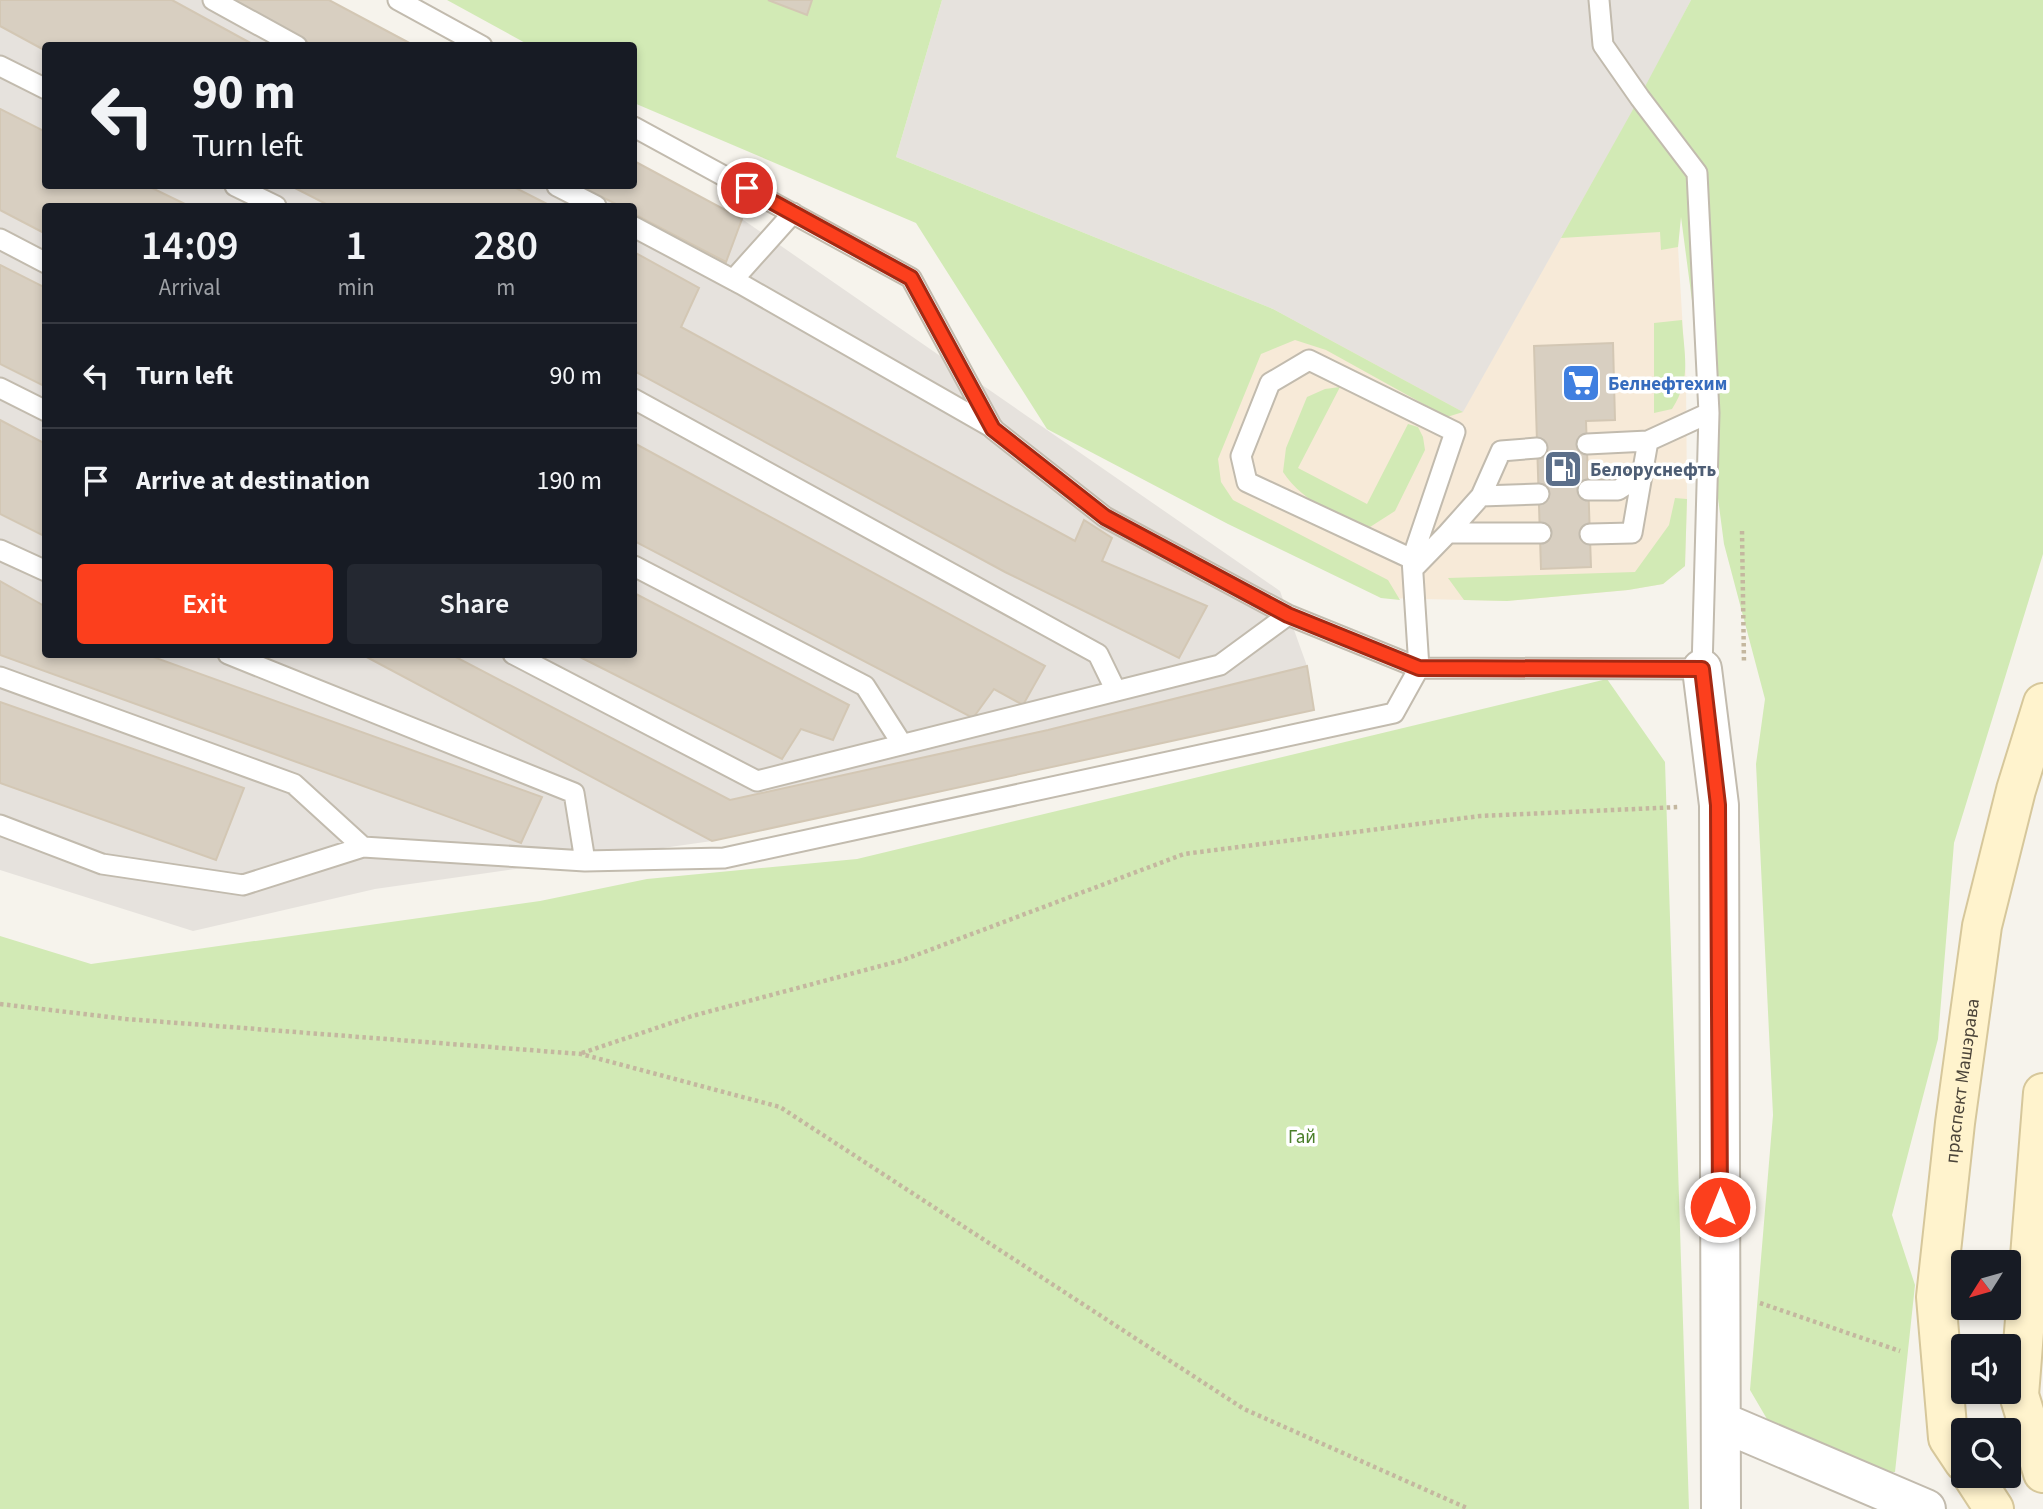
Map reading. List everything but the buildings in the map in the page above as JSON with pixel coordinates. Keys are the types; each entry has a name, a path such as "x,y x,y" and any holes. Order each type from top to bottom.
{"main road":[{"name":"праспект Машэрава","path":"1951,1442 1948,1438 1936,1297 1955,1123 1982,926 2016,790 2043,703"},
{"path":"2043,1093 2019,1395 2043,1473"},
{"path":"1980,1488 1994,1509"}],"street":[{"path":"1702,669 1718,805 1721,1509"},
{"path":"1721,1422 1926,1509"}],"lane":[{"path":"213,0 290,42"},
{"path":"398,0 475,42"},
{"path":"637,229 733,280 993,429 1105,517 1288,615 1419,668 1702,669 1709,413 1697,173 1603,45 1599,0"},
{"path":"0,66 42,87"},
{"path":"637,129 911,278 993,429"},
{"path":"241,189 270,203"},
{"path":"563,189 590,203"},
{"path":"733,280 793,213"},
{"path":"0,240 42,261"},
{"path":"0,825 102,864 243,885 363,847 585,861 724,858 1394,713 1419,668 1412,564 1455,432 1309,360 1270,383 1241,456 1247,482 1412,564"},
{"path":"0,388 42,409"},
{"path":"637,401 1098,654 1116,691"},
{"path":"1587,444 1648,441 1709,413"},
{"path":"1590,534 1632,533 1648,441"},
{"path":"1412,564 1448,533 1481,496 1501,451 1537,448"},
{"path":"1588,490 1618,490 1642,475"},
{"path":"1481,496 1539,494"},
{"path":"1448,533 1541,533"},
{"path":"0,550 42,569"},
{"path":"637,568 865,686 902,744"},
{"path":"521,658 757,781 1220,665 1288,615"},
{"path":"238,658 574,793 585,861"},
{"path":"0,677 294,784 363,847"}],"path":[{"path":"1742,531 1744,668"},
{"path":"581,1054 692,1016 903,960 1184,854 1480,816 1718,805"},
{"path":"0,1004 125,1018 581,1054 779,1107 1244,1409 1469,1509"},
{"path":"1754,1301 1942,1366"}],"shaded area":[{"path":"0,0 329,0 409,42 42,42 42,189 637,189 637,163 742,219 1280,591 1307,666 1314,710 712,841 375,889 193,931 0,870"},
{"path":"942,0 1691,0 1640,98 1463,412 1273,309 896,157"},
{"path":"1631,113 1681,212 1678,247 1686,381 1685,566 1663,584 1628,590 1507,601 1381,598 1205,497 1246,328 1273,309 1463,411"}],"green space":[{"path":"447,0 942,0 896,157 1273,309 1463,412 1447,417 1326,350 1295,340 1261,354 1218,459 1221,482 1233,500 1388,580 1400,600 1381,598 1228,524 1047,429 916,223 637,104 637,42 524,42"},
{"path":"1691,0 2043,0 2043,554 1954,843 1938,1039 1892,1215 1915,1285 1895,1472 1798,1472 1750,1390 1773,1115 1756,764 1765,699 1724,544 1681,217 1678,247 1661,250 1660,232 1561,238"},
{"path":"1682,320 1685,366 1682,387 1672,409 1654,413 1654,323"},
{"path":"1340,387 1298,468 1367,504 1408,424 1418,427 1423,437 1425,450 1395,511 1370,527 1321,507 1300,491 1283,472 1286,448 1307,397 1325,389"},
{"path":"1675,498 1687,499 1685,566 1663,584 1628,590 1507,601 1464,600 1448,578 1635,572 1669,525"},
{"name":"Гай","path":"1607,679 1665,762 1689,1509 0,1509 0,936 91,964 540,901 647,879 857,859"}],"place":[{"name":"Белнефтехим","path":"1581,383"},
{"name":"Белоруснефть","path":"1563,469"}],"route":[{"path":"747,188 911,278 993,429 1105,517 1288,615 1419,668 1702,669 1718,805 1720,1207"}]}
